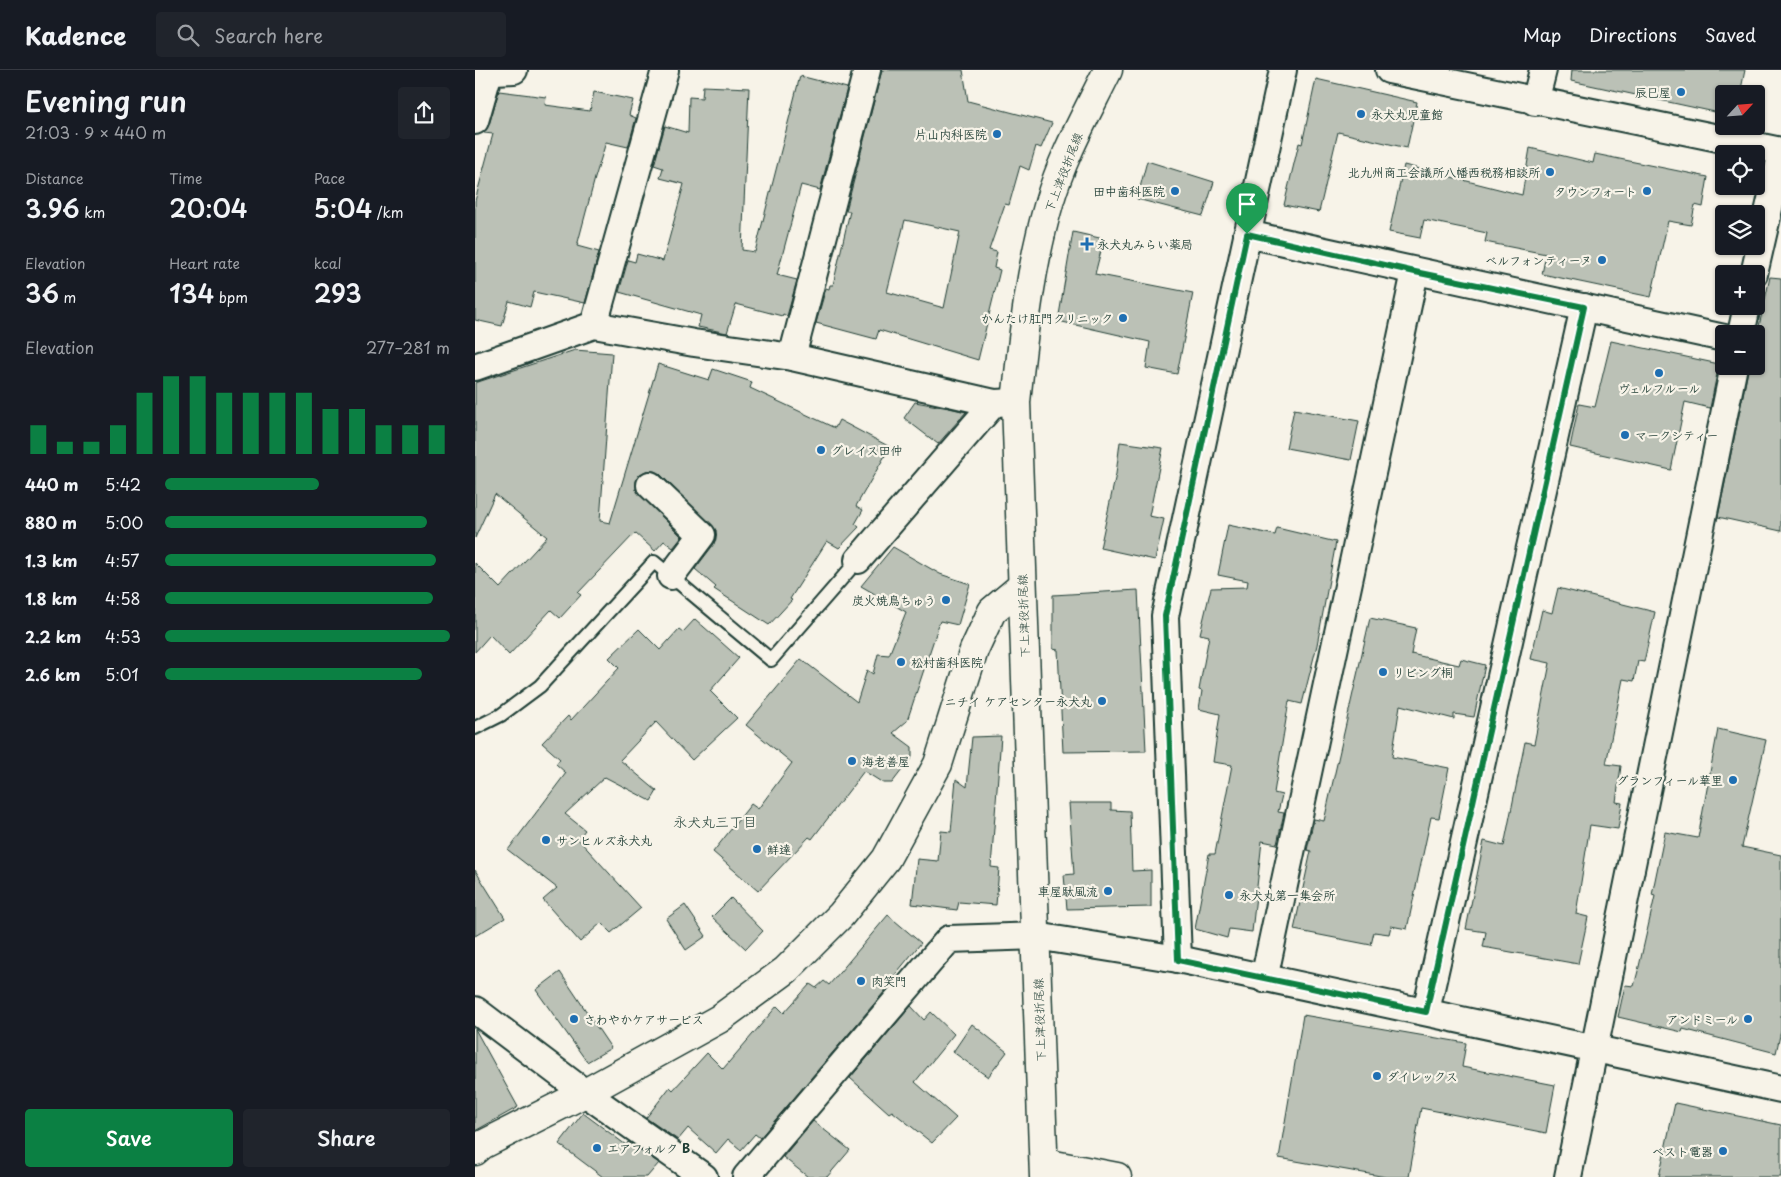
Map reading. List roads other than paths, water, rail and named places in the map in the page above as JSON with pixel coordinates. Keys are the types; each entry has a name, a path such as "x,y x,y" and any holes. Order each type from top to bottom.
{"main road":[{"name":"下上津役折尾線","path":"1039,1172 1036,936 1022,586 1005,403 1049,201 1078,131 1108,70"},
{"path":"475,1151 482,1145 585,1093 719,1019 786,970 841,915 886,859 938,764 973,650 992,611 1022,586"},
{"path":"1039,1172 1117,1177"}],"street":[{"path":"594,324 665,70"},
{"path":"792,357 867,70"},
{"path":"1178,960 1165,616 1283,70"},
{"path":"1389,70 1535,102 1781,151"},
{"path":"1535,102 1543,70"},
{"path":"475,121 493,71"},
{"path":"1757,265 1781,156"},
{"path":"1247,234 1715,336"},
{"path":"1264,979 1415,272"},
{"path":"1426,1012 1584,307"},
{"path":"475,367 594,324 694,343 792,357 1005,403"},
{"path":"1568,1177 1596,1049 1732,375"},
{"path":"858,560 1005,403"},
{"path":"650,485 702,535 671,576"},
{"path":"746,1177 949,939 1036,936 1178,960 1781,1089"},
{"path":"475,1010 585,1093 704,1177"}],"lane":[{"path":"475,728 501,715 540,686 654,562 771,660 858,560"}],"place":[{"name":"辰巳屋","path":"1681,92"},
{"name":"永犬丸児童館","path":"1361,114"},
{"name":"片山内科医院","path":"997,134"},
{"name":"北九州商工会議所八幡西税務相談所","path":"1550,172"},
{"name":"田中歯科医院","path":"1175,191"},
{"name":"タウンフォート","path":"1647,191"},
{"name":"永犬丸みらい薬局","path":"1087,244"},
{"name":"ベルフォンティーヌ","path":"1602,260"},
{"name":"かんたけ肛門クリニック","path":"1123,318"},
{"name":"ヴェルフルール","path":"1659,373"},
{"name":"マークシティー","path":"1625,435"},
{"name":"グレイス田仲","path":"821,450"},
{"name":"炭火焼鳥ちゅう","path":"946,600"},
{"name":"松村歯科医院","path":"901,662"},
{"name":"リビング桐","path":"1383,672"},
{"name":"ニチイ ケアセンター永犬丸","path":"1102,701"},
{"name":"海老善屋","path":"852,761"},
{"name":"グランフィール華里","path":"1733,780"},
{"name":"サンヒルズ永犬丸","path":"546,840"},
{"name":"鮮達","path":"757,849"},
{"name":"車屋駄風流","path":"1108,891"},
{"name":"永犬丸第一集会所","path":"1229,895"},
{"name":"肉笑門","path":"861,981"},
{"name":"さわやかケアサービス","path":"574,1019"},
{"name":"アンドミール","path":"1748,1019"},
{"name":"ダイレックス","path":"1377,1076"},
{"name":"エアフォルク B","path":"597,1148"},
{"name":"ベスト電器","path":"1723,1151"}],"district":[{"name":"永犬丸三丁目","path":"715,821"}]}
